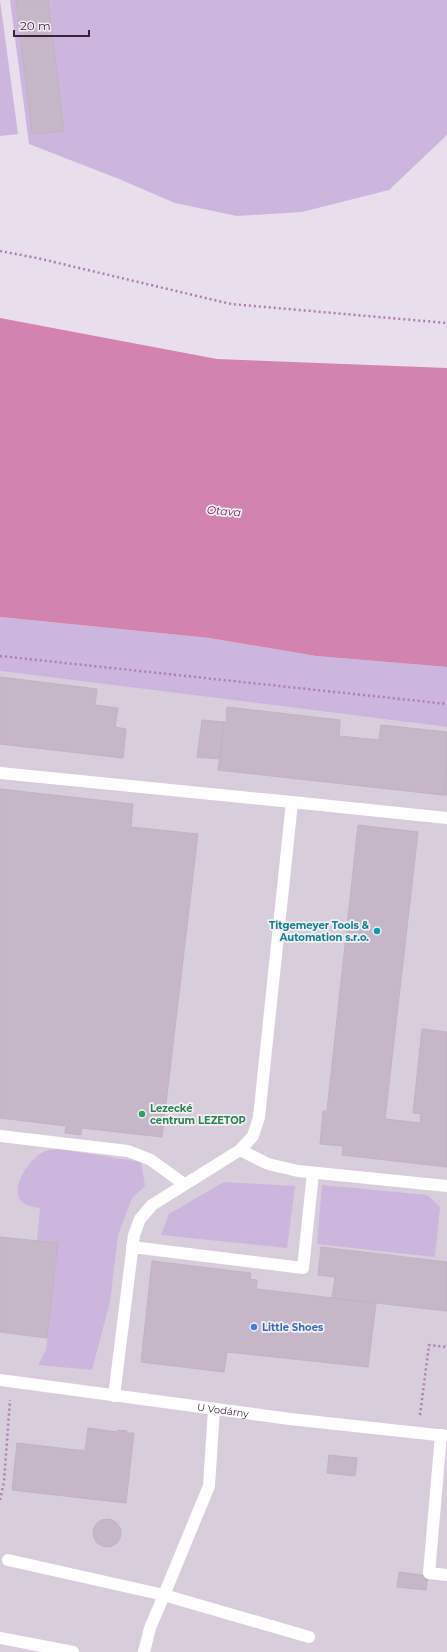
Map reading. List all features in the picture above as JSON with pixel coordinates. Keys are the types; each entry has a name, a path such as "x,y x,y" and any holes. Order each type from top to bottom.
{"street":[{"path":"0,773 447,818"},
{"path":"114,1396 132,1247 134,1235 140,1219 152,1205 240,1150 253,1136 259,1117 292,802"},
{"path":"0,1136 128,1151 152,1160 184,1184"},
{"path":"240,1150 268,1164 298,1171 447,1186"},
{"path":"132,1247 303,1268 313,1172"},
{"name":"U Vodárny","path":"6,1381 290,1419 444,1436"},
{"path":"144,1652 150,1628 209,1486 214,1409"},
{"path":"444,1436 429,1573 447,1575"},
{"path":"8,1560 164,1595 308,1637"},
{"path":"0,1638 73,1652"}],"path":[{"path":"0,251 37,258 231,304 447,323"},
{"path":"0,656 447,704"},
{"path":"417,1433 429,1346 447,1347"},
{"path":"0,1500 4,1482 6,1381"}],"shaded area":[{"path":"0,0 18,134 0,136"},
{"path":"10,0 447,0 447,135 389,190 302,212 237,216 175,203 119,179 29,144"},
{"path":"0,617 209,638 316,656 447,667 447,727 0,671"},
{"path":"0,671 447,727 447,1652 0,1652"},
{"path":"58,1149 141,1162 145,1186 132,1198 118,1235 110,1302 92,1370 38,1365 46,1350 58,1243 37,1241 40,1208 22,1202 18,1196 18,1189 19,1181 23,1174 39,1154 45,1151"},
{"path":"224,1182 295,1186 287,1248 161,1235 169,1214"},
{"path":"322,1185 427,1195 440,1207 435,1257 317,1244"}],"water":[{"name":"Otava","path":"0,318 217,359 447,368 447,667 316,656 209,638 0,617"}],"building":[{"path":"16,0 48,0 64,131 32,134"},
{"path":"0,677 97,689 95,705 118,708 115,727 126,729 123,758 0,744"},
{"path":"227,707 340,720 339,736 379,740 381,725 447,732 447,763 443,795 218,770 224,722 226,723"},
{"path":"202,720 224,722 220,759 197,757"},
{"path":"447,763 447,795 443,795"},
{"path":"0,789 133,804 131,827 198,834 162,1137 82,1128 81,1135 65,1133 66,1126 0,1118"},
{"name":"Titgemeyer Tools & Automation s.r.o.","path":"358,825 418,832 385,1119 420,1123 421,1114 413,1113 422,1029 447,1032 447,1167 342,1155 343,1146 320,1144 323,1111 327,1111"},
{"path":"0,1237 58,1243 47,1338 0,1332"},
{"path":"321,1247 447,1262 447,1311 332,1298 335,1277 318,1275"},
{"path":"152,1261 251,1273 250,1279 257,1280 256,1289 376,1303 368,1367 227,1352 224,1372 141,1362"},
{"path":"88,1428 117,1432 118,1430 127,1431 126,1433 134,1433 126,1503 12,1490 17,1443 85,1451"},
{"path":"329,1455 357,1458 355,1476 327,1473"},
{"path":"107,1519 117,1523 121,1533 117,1543 107,1547 97,1543 93,1533 97,1523"},
{"path":"399,1572 428,1576 426,1590 397,1587"}],"place":[{"name":"Titgemeyer Tools & Automation s.r.o.","path":"377,931"},
{"name":"Lezecké centrum LEZETOP","path":"142,1114"},
{"name":"Little Shoes","path":"254,1327"}]}
